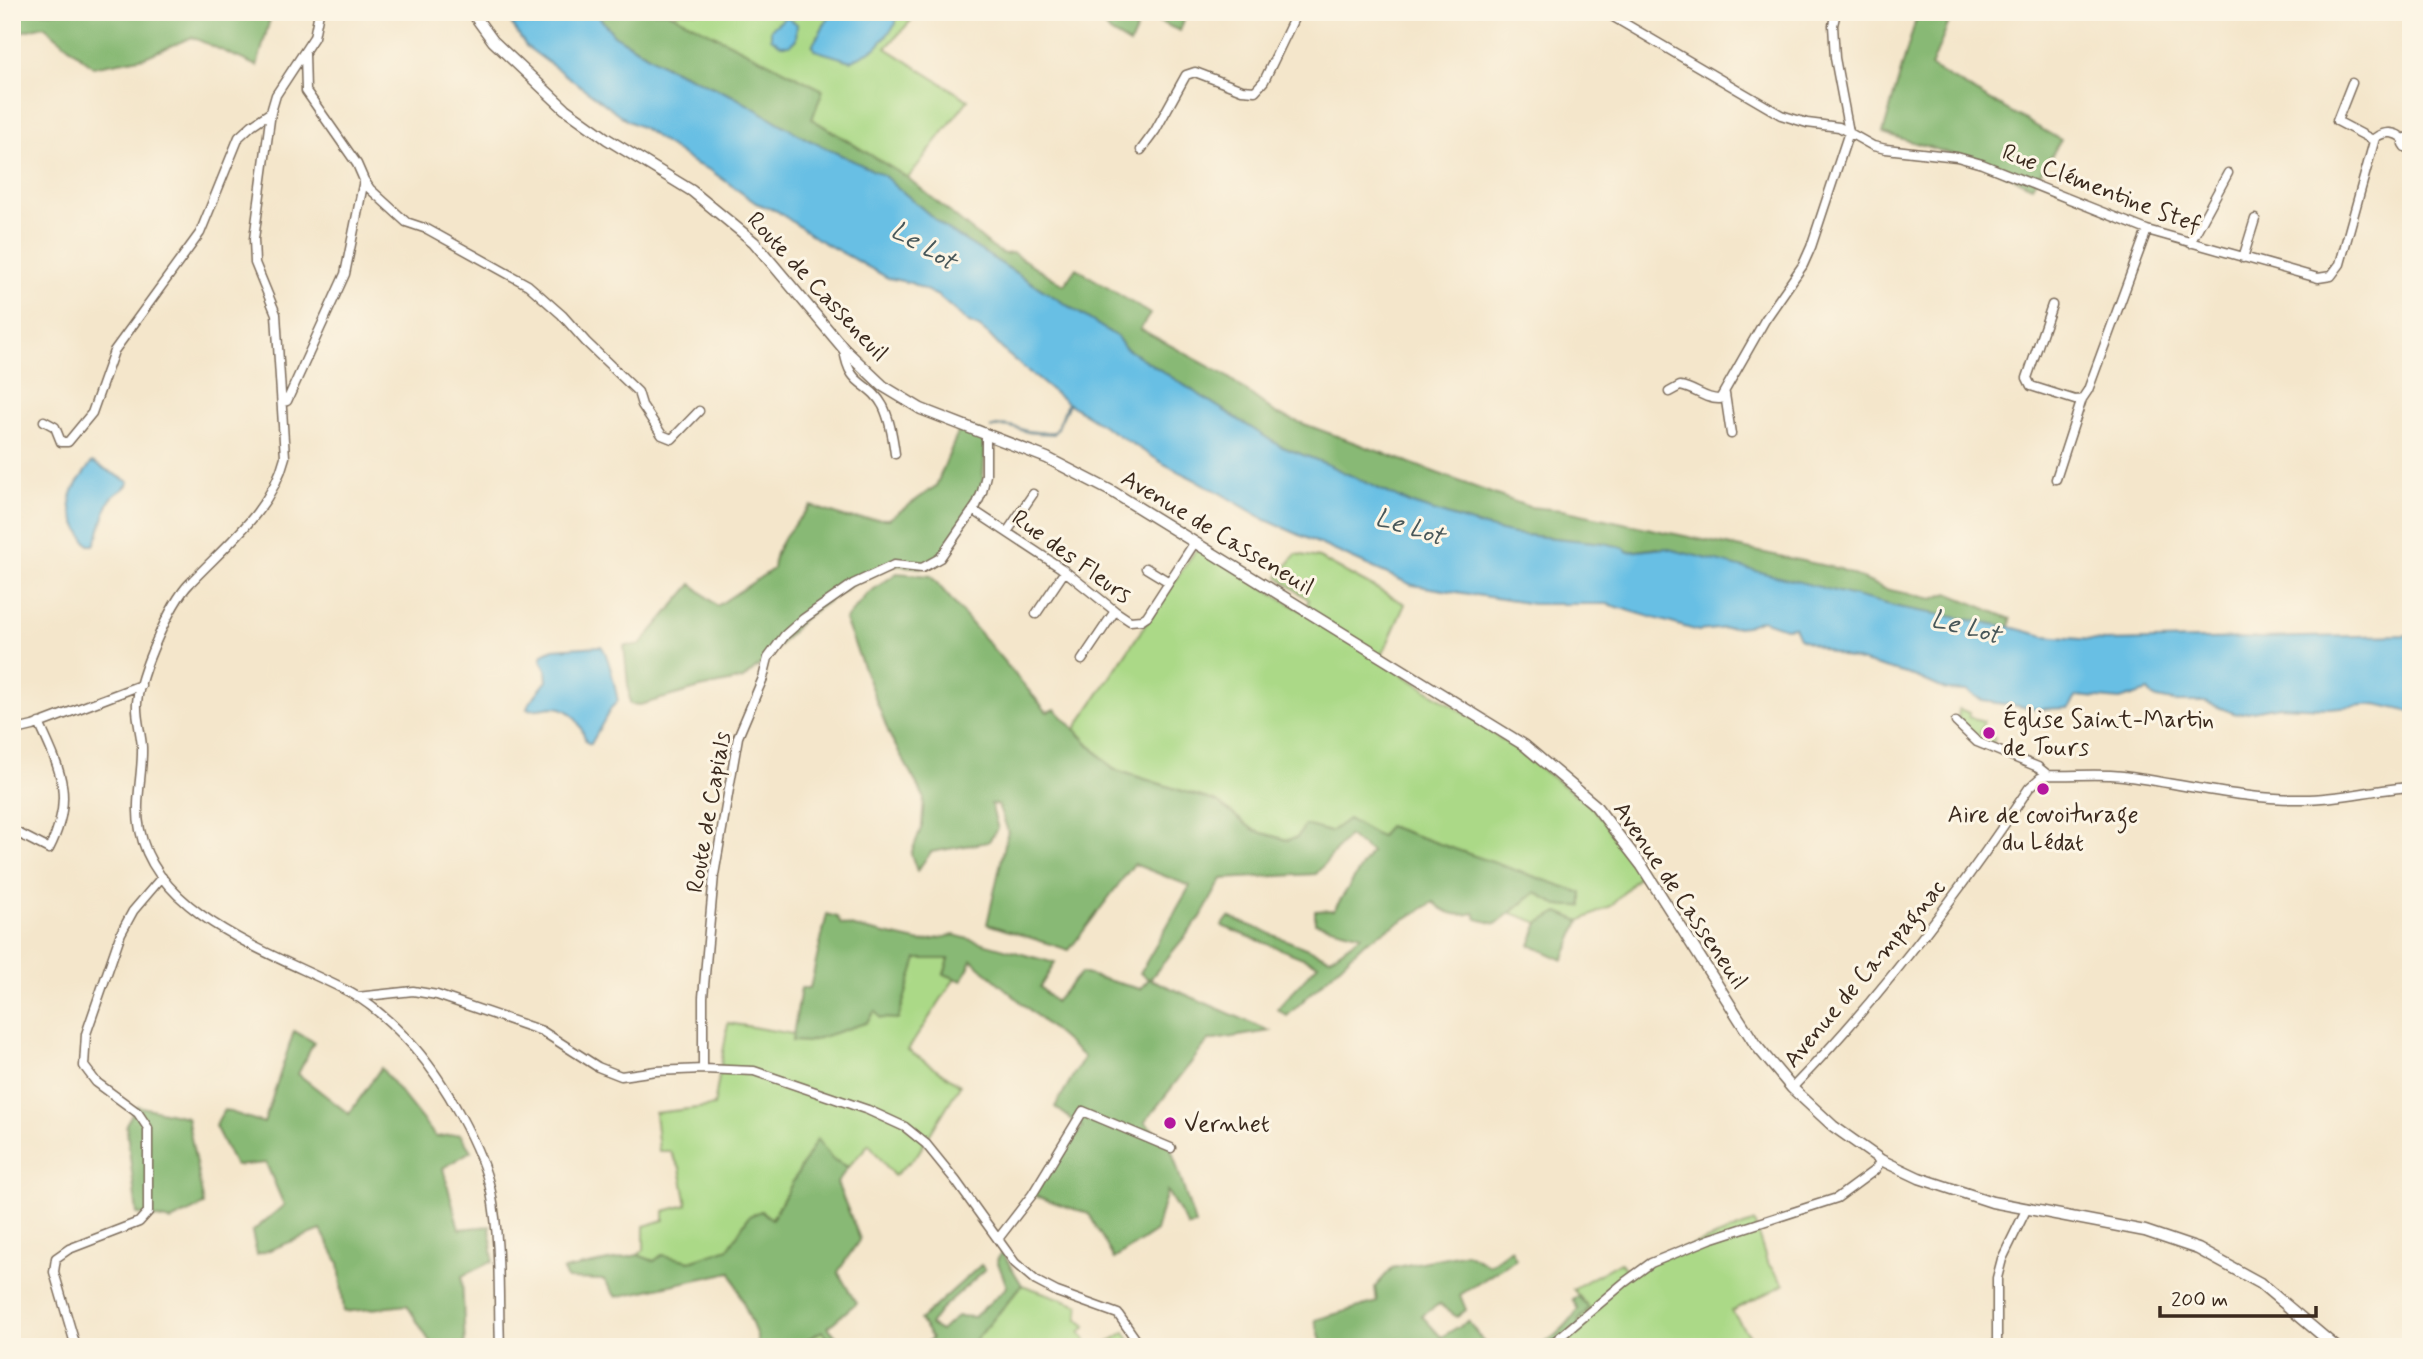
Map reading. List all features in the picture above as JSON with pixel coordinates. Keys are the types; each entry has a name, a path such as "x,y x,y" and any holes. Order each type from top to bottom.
{"main road":[{"name":"Route de Casseneuil","path":"472,12 493,41 565,108 607,139 692,191 754,242 844,349 883,386 921,409 986,434"},
{"name":"Avenue de Casseneuil","path":"986,434 1046,458 1111,491 1524,745 1595,805 1642,866 1755,1044 1792,1088 1833,1126 1881,1160 1919,1178 1992,1202 2146,1231 2198,1250 2260,1283 2336,1347"}],"street":[{"path":"319,12 314,37 276,95 271,112 254,239 255,263 276,314 285,457 274,487 226,550 188,584 179,596 141,685 137,702 142,746 138,816 140,831 145,847 162,877 198,912 261,951 357,997 393,1026 427,1063 451,1099 491,1189 497,1232 500,1347"},
{"path":"1141,150 1155,131 1185,75 1195,72 1242,90 1255,91 1264,81 1297,12"},
{"name":"Rue Clémentine Stef","path":"1605,12 1781,115 1839,127 1873,146 1885,149 1957,157 1982,164 2147,230 2318,278 2326,278 2336,271 2340,264 2373,140"},
{"path":"1669,392 1680,386 1715,400 1725,394 1765,320 1803,265 1811,247 1849,132 1835,58 1833,24 1836,12"},
{"path":"305,53 306,92 358,164 370,189 406,222 428,229 528,285 638,391 642,405 662,435 672,439 699,411"},
{"path":"2353,83 2337,121 2373,140 2388,132 2409,137 2404,146 2411,148"},
{"path":"44,421 55,427 61,442 68,442 92,413 114,351 200,233 239,137 271,112"},
{"path":"2190,243 2228,173"},
{"path":"282,402 287,401 345,274 364,180"},
{"path":"2243,258 2255,219"},
{"path":"2056,479 2082,399 2088,390 2147,230"},
{"path":"2052,305 2027,378 2031,386 2075,400 2082,399"},
{"path":"844,349 846,366 856,381 882,405 892,434 895,454"},
{"path":"1725,394 1731,434"},
{"name":"Route de Capials","path":"703,1069 703,997 714,875 738,737 763,678 768,658 785,635 803,619 853,584 894,565 922,568 940,558 982,492 986,475 986,434"},
{"path":"1007,532 1033,494"},
{"name":"Rue des Fleurs","path":"973,510 1065,571 1130,621 1141,620 1147,616 1195,542"},
{"path":"1146,568 1169,582"},
{"path":"1036,614 1065,571"},
{"path":"1082,660 1115,611"},
{"path":"12,731 141,685"},
{"path":"1956,722 1977,742 2038,768 2048,775 2120,776 2236,794 2303,799 2334,798 2378,789 2411,787"},
{"path":"12,830 48,849 59,829 63,812 60,770 39,723"},
{"name":"Avenue de Campagnac","path":"1792,1088 1890,980 1960,890 2029,788 2048,775"},
{"path":"76,1347 54,1272 56,1258 69,1249 139,1222 148,1212 148,1128 138,1114 96,1082 84,1066 86,1034 121,933 133,911 162,877"},
{"path":"357,997 413,991 437,995 542,1031 598,1067 621,1076 703,1069 754,1071 868,1110 905,1127 926,1144 1015,1263 1035,1281 1118,1314 1141,1347"},
{"path":"998,1239 1032,1195 1083,1111 1171,1148"},
{"path":"1548,1347 1651,1263 1710,1240 1837,1198 1874,1170 1881,1160"},
{"path":"1997,1347 1997,1278 2002,1259 2026,1208"}],"green space":[{"path":"12,12 272,12 257,66 192,37 145,57 93,67 44,26 12,34"},
{"path":"595,12 668,12 823,90 812,119 908,178 993,248 1004,254 1013,253 1064,285 1076,268 1150,314 1140,329 1225,375 1277,414 1529,507 1562,510 1840,569 1885,589 1933,599 1948,593 2011,619 2010,627 1902,608 1657,548 1628,552 1624,548 1604,543 1514,534 1409,503 1324,463 1280,446 1124,347 1117,337 945,228 883,175 807,139 733,96 666,66 614,35"},
{"path":"677,12 832,12 813,44 896,16 881,12 919,12 886,48 968,100 908,178 812,119 822,90 673,16"},
{"path":"1093,12 1187,12 1180,31 1143,15 1130,44 1110,32"},
{"path":"1918,12 1953,12 1931,67 2061,140 2032,186 1978,162 1883,133"},
{"path":"961,425 986,434 982,492 940,558 922,568 894,565 853,584 803,619 768,658 743,679 640,705 630,704 624,646 640,645 692,584 717,606 773,569 781,543 811,506 847,518 889,519 936,486"},
{"path":"1197,548 1304,612 1309,600 1278,577 1296,554 1319,558 1405,604 1380,660 1480,723 1592,807 1642,873 1611,906 1580,921 1558,912 1539,923 1511,913 1536,892 1558,906 1581,906 1380,838 1330,832 1287,840 1255,831 1217,802 1113,769 1075,729"},
{"path":"897,573 931,576 1047,712 1055,709 1113,769 1217,802 1255,831 1287,840 1297,838 1305,825 1330,832 1348,819 1380,837 1388,826 1582,893 1582,906 1558,906 1536,892 1496,924 1477,919 1474,913 1463,915 1448,912 1434,902 1364,943 1287,1016 1277,1009 1318,964 1222,926 1229,917 1330,958 1362,935 1315,923 1315,911 1334,910 1371,852 1348,836 1316,874 1222,879 1201,917 1150,979 1270,1031 1208,1041 1145,1122 1171,1148 1195,1224 1188,1227 1167,1191 1156,1231 1114,1259 1089,1214 1032,1195 1082,1127 1055,1107 1084,1057 972,960 962,981 944,974 949,959 917,959 898,1019 880,1018 875,1011 866,1023 807,1042 792,1041 801,988 810,988 827,914 837,917 841,924 921,942 954,935 1055,963 1040,987 1055,1002 1081,973 1140,989 1149,979 1140,973 1190,886 1134,864 1069,950 987,924 1008,831 998,805 991,804 998,829 988,842 931,852 917,871 911,854 922,826 924,797 890,736 845,620 867,594"},
{"path":"1959,709 1970,713 1969,717 1984,721 1980,733 1995,738 1992,746 1977,740 1958,720"},
{"path":"1558,912 1580,921 1563,960 1530,945 1539,923"},
{"path":"917,959 950,959 944,974 955,978 908,1050 960,1085 917,1155 894,1176 869,1144 848,1167 832,1159 817,1140 771,1220 749,1216 730,1248 690,1261 662,1255 654,1262 638,1255 644,1250 644,1226 664,1220 664,1211 687,1205 680,1168 670,1151 659,1151 655,1113 714,1106 728,1023 793,1034 792,1041 875,1011"},
{"path":"294,1031 314,1042 298,1074 349,1114 381,1068 436,1137 460,1134 471,1151 443,1168 459,1229 490,1226 493,1261 462,1276 465,1347 433,1347 407,1305 344,1312 339,1263 321,1230 257,1255 252,1232 284,1205 266,1163 235,1166 215,1126 224,1110 264,1123"},
{"path":"137,1106 187,1117 204,1205 171,1221 137,1214 126,1124"},
{"path":"817,1139 832,1159 848,1167 837,1183 860,1239 838,1272 856,1303 828,1327 845,1347 836,1347 822,1331 794,1347 758,1347 757,1336 731,1272 616,1297 604,1280 567,1279 563,1270 638,1255 654,1261 662,1255 690,1261 729,1248 749,1216 761,1211 772,1219"},
{"path":"1754,1222 1767,1262 1784,1285 1732,1311 1756,1347 1561,1347 1581,1329 1578,1321 1589,1308 1573,1289 1620,1262 1628,1272"},
{"path":"1511,1249 1516,1259 1460,1295 1466,1310 1457,1317 1439,1304 1422,1316 1441,1337 1468,1321 1487,1347 1323,1347 1315,1320 1377,1302 1375,1287 1392,1268 1466,1253 1489,1265"},
{"path":"1002,1252 1022,1285 970,1347 922,1347 932,1338 920,1320 981,1265 985,1270 942,1308 930,1325 941,1331 957,1316 974,1317 1007,1287 997,1260"},
{"path":"1022,1285 1079,1305 1078,1319 1086,1326 1080,1333 1091,1347 970,1347"},
{"path":"1578,1296 1589,1308 1578,1321 1582,1329 1561,1347 1536,1347 1554,1336 1570,1320 1578,1309 1572,1299"},
{"path":"822,1331 836,1347 794,1347"},
{"path":"1125,1332 1134,1347 1102,1347"}],"water":[{"name":"Le Lot","path":"504,12 595,12 614,35 665,66 733,96 807,139 883,175 945,228 1117,337 1124,347 1280,446 1324,463 1409,503 1514,534 1604,543 1624,548 1628,552 1665,548 1902,608 2010,627 2044,636 2104,641 2411,635 2411,712 2376,704 2329,708 2279,706 2236,714 2205,702 2177,702 2153,697 2148,691 2120,700 2077,696 2069,708 2039,709 1983,701 1967,691 1946,690 1917,677 1838,655 1799,638 1794,627 1785,628 1762,620 1746,626 1698,631 1607,604 1533,604 1412,585 1266,520 1164,464 1069,404 1061,421 1067,403 1006,353 989,335 969,323 938,296 911,283 888,278 817,239 777,211 756,203 710,170 694,163 628,121 526,46"},
{"path":"832,12 881,12 896,16 896,24 876,48 851,61 814,50 813,44"},
{"path":"786,17 797,24 796,39 790,45 781,45 771,38 771,29"},
{"path":"1003,425 1035,432 1056,430 1054,434 1031,433 1007,426 990,428"},
{"path":"92,462 129,482 111,499 94,545 89,545 78,528 70,504 73,490"},
{"path":"601,646 609,663 618,701 611,708 591,744 586,742 579,725 567,711 555,707 527,709 547,681 546,669 541,660 543,654 553,649"}],"place":[{"name":"Église Saint-Martin de Tours","path":"1989,733"},
{"name":"Aire de covoiturage du Lédat","path":"2043,789"},
{"name":"Vernhet","path":"1170,1123"}]}
